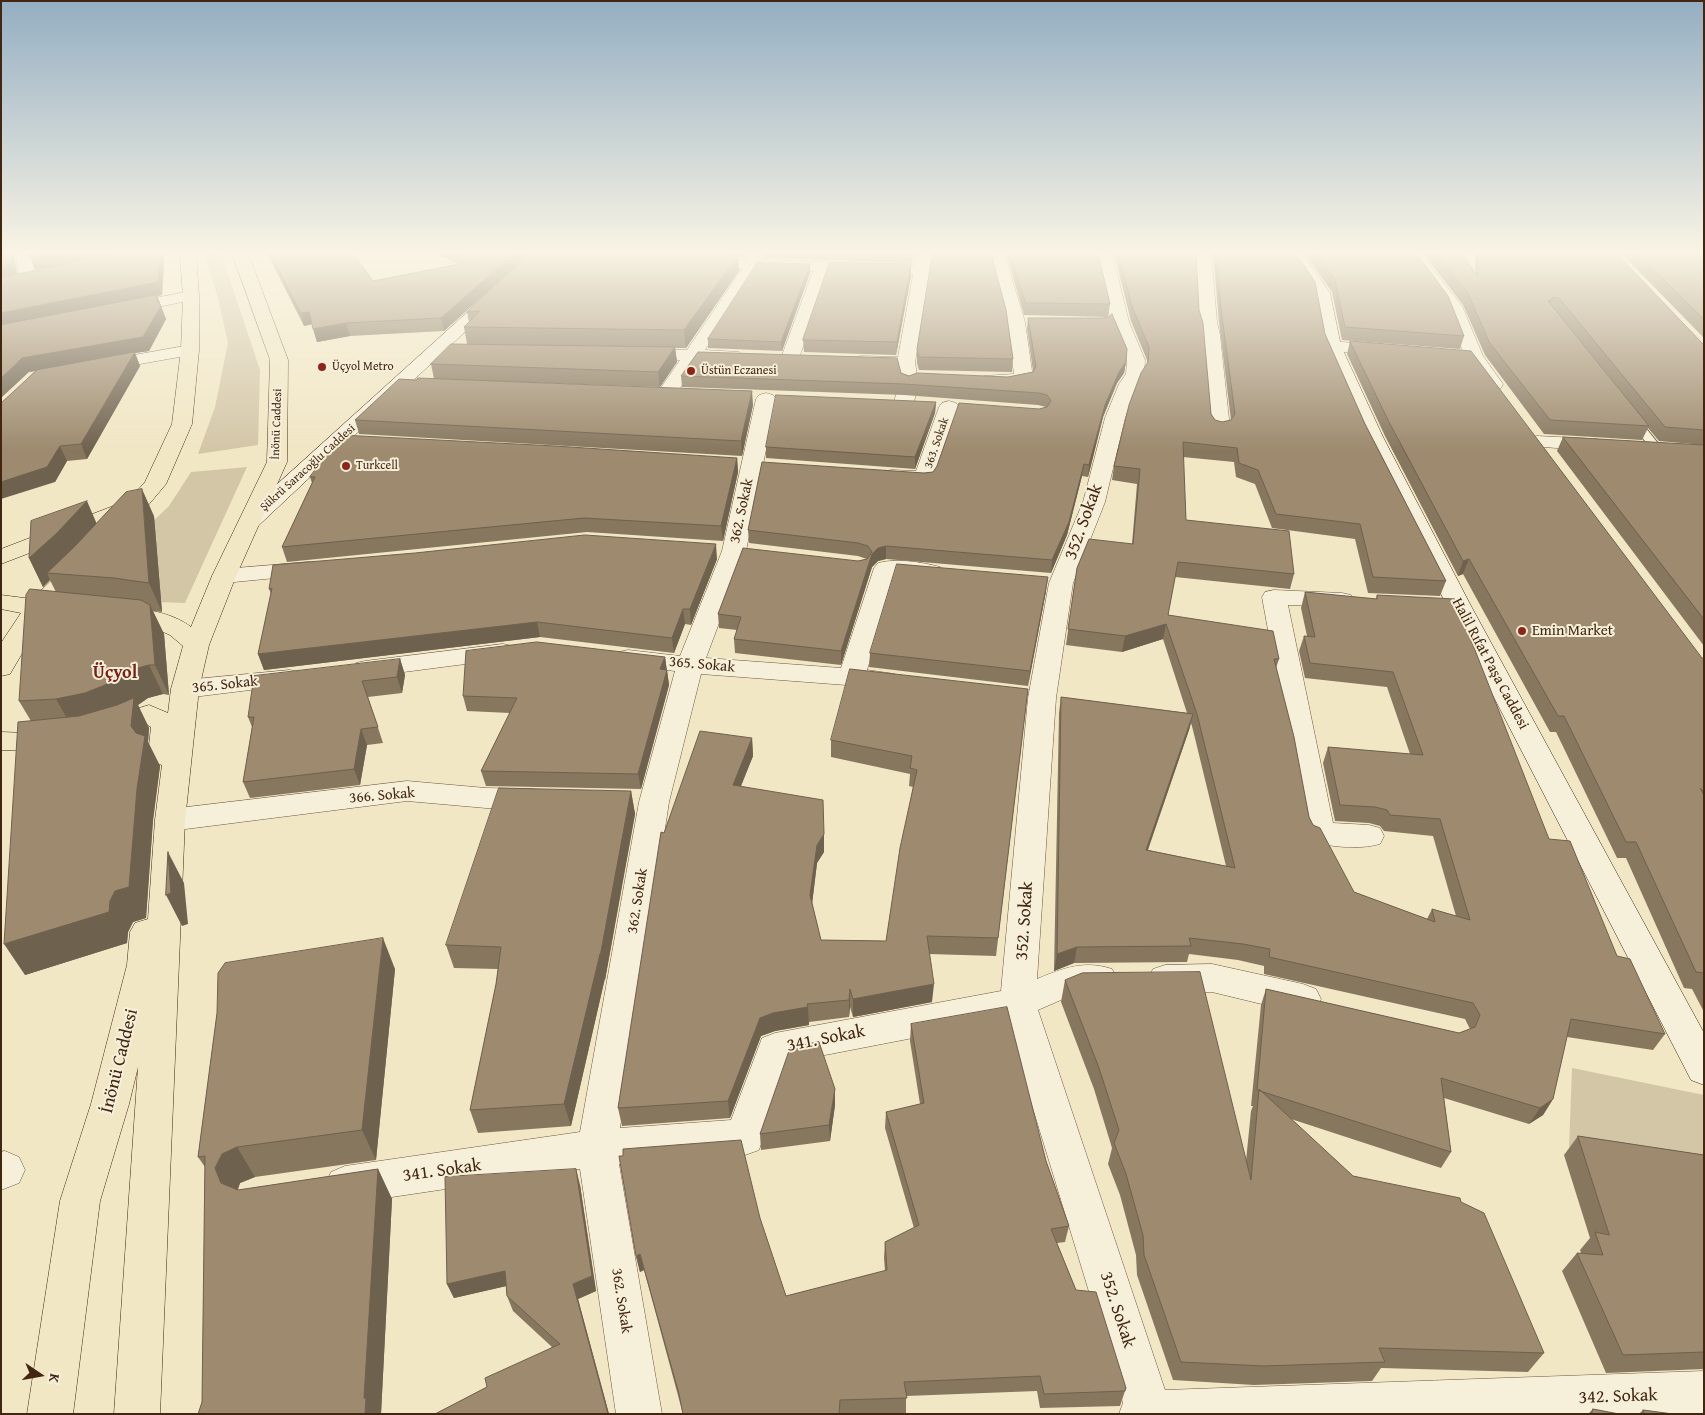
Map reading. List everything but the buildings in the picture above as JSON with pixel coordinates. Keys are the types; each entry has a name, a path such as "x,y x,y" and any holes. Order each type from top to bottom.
{"main road":[{"path":"1,668 18,636 37,608 102,543 155,484 182,424 190,350 191,319"},
{"name":"İnönü Caddesi","path":"137,1414 170,820 184,689 196,645 224,576 277,462 279,360 264,319"},
{"path":"1,557 139,503"},
{"path":"1,602 172,624 185,632 196,645"},
{"name":"İnönü Caddesi","path":"50,1414 80,1201 110,1104 144,965 165,723 139,719 184,689"},
{"path":"1,741 39,744 82,739"}],"street":[{"name":"Şükrü Saracoğlu Caddesi","path":"250,521 339,441 434,351 472,319"},
{"path":"646,395 675,396 692,355 715,319"},
{"path":"790,358 804,319"},
{"name":"363. Sokak","path":"876,474 924,478 935,405 908,370 915,319"},
{"path":"978,379 1007,381 1024,378 1015,319"},
{"name":"352. Sokak","path":"1119,319 1136,360 1135,375 1128,384 1115,418 1094,502 1052,582 1032,696 1018,1003 1147,1414"},
{"path":"1208,319 1220,428"},
{"name":"Halil Rıfat Paşa Caddesi","path":"1327,319 1332,346 1373,437 1459,606 1704,1070"},
{"path":"1457,319 1465,356 1503,396"},
{"path":"1016,322 1034,322"},
{"path":"1332,346 1398,352"},
{"path":"84,369 190,350"},
{"path":"434,351 464,351"},
{"path":"623,354 751,357"},
{"path":"770,358 809,359"},
{"path":"848,360 908,370 929,377"},
{"path":"396,386 426,387"},
{"name":"362. Sokak","path":"639,1414 597,1148 639,802 734,552 767,399"},
{"path":"885,402 935,405"},
{"path":"1554,465 1531,434 1625,447 1667,450"},
{"path":"339,441 367,442"},
{"path":"224,576 331,567"},
{"path":"852,676 886,568 954,574"},
{"path":"1360,601 1274,596 1320,833 1370,836"},
{"path":"1429,604 1459,606"},
{"path":"343,672 530,648"},
{"name":"365. Sokak","path":"605,655 690,665 852,676 909,682"},
{"name":"365. Sokak","path":"184,689 314,675"},
{"name":"366. Sokak","path":"170,820 407,791 486,798 556,800"},
{"name":"341. Sokak","path":"313,1190 597,1148 745,1137 775,1049 1018,1003 1074,979 1212,978 1336,1006"},
{"name":"342. Sokak","path":"1147,1414 1704,1394"}],"lane":[{"path":"1624,408 1667,450"}],"shaded area":[{"path":"223,319 243,319 260,370 258,445 198,454 215,407 228,343"},
{"path":"247,467 185,603 72,599 169,506 191,472"},
{"path":"1572,1068 1704,1095 1704,1170 1569,1147"}],"place":[{"name":"Üçyol Metro","path":"322,367"},
{"name":"Üstün Eczanesi","path":"691,371"},
{"name":"Turkcell","path":"346,466"},
{"name":"Emin Market","path":"1522,631"}],"district":[{"name":"Üçyol","path":"115,673"}]}
